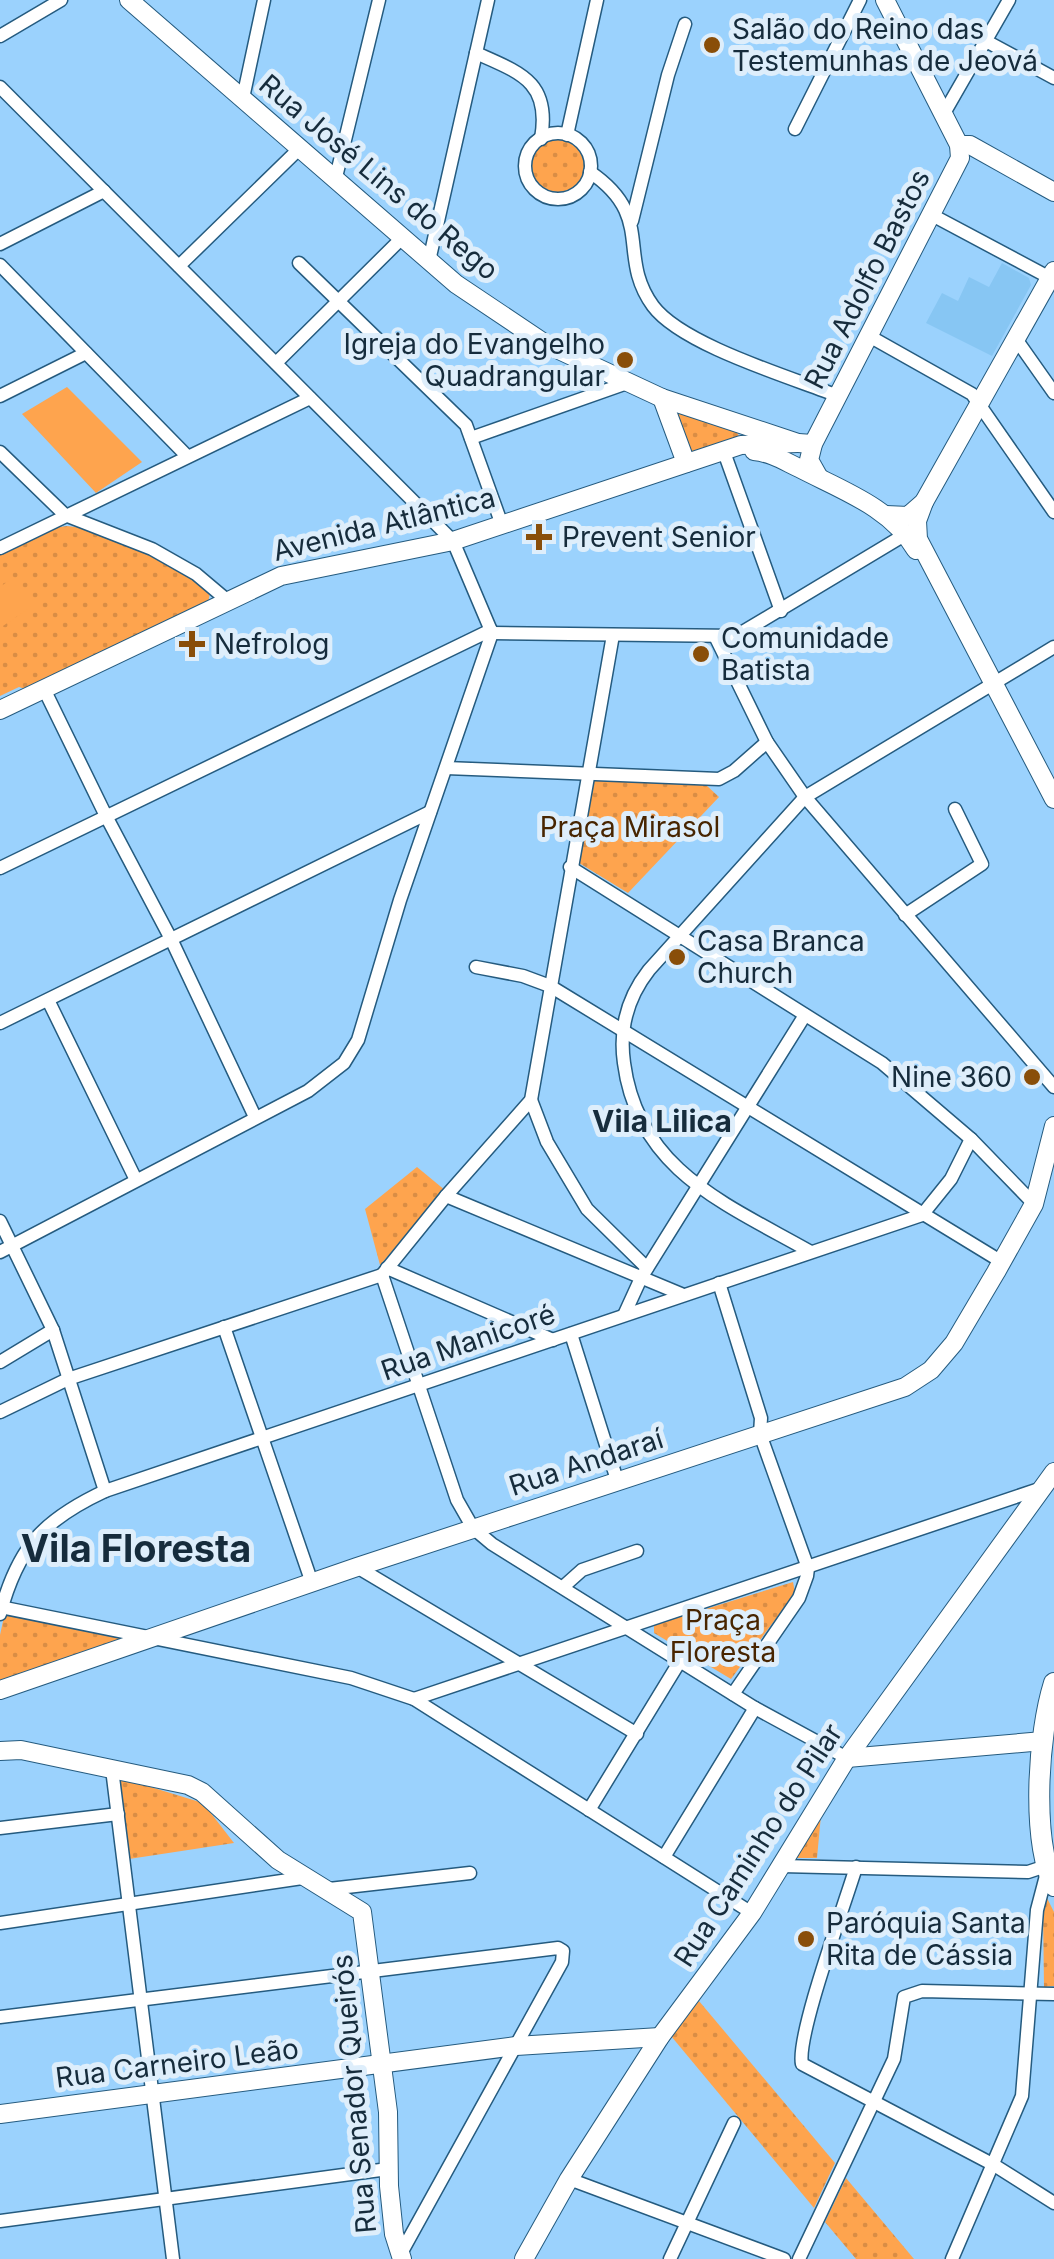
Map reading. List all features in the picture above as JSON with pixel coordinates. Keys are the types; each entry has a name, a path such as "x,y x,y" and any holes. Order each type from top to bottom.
{"main road":[{"path":"1049,1875 1041,1799 1044,1741 1054,1683"}],"street":[{"path":"0,36 62,0"},
{"name":"Rua José Lins do Rego","path":"129,0 456,284 544,343 662,398 806,443"},
{"path":"243,98 264,0"},
{"path":"336,177 379,0"},
{"path":"429,261 488,0"},
{"path":"567,135 597,0"},
{"path":"795,130 860,0"},
{"name":"Rua Adolfo Bastos","path":"806,443 838,396 960,158 959,145 885,0"},
{"path":"943,115 1009,0"},
{"path":"685,24 668,75 632,221 640,282 654,308 669,323 708,344 838,396"},
{"path":"986,41 1054,78"},
{"path":"476,53 521,73 533,84 541,102 540,139"},
{"path":"0,87 453,541 491,632 350,1054 308,1091 6,1249"},
{"path":"567,135 586,149 590,172 586,183 574,195 561,199 541,194 528,180 525,167 531,148 540,139 567,135"},
{"path":"959,145 970,145 1054,192"},
{"path":"180,266 302,147"},
{"path":"590,172 614,191 632,221"},
{"path":"0,244 104,191"},
{"path":"932,216 1053,276 924,502 916,534 1054,799"},
{"path":"276,363 403,237"},
{"path":"299,263 460,418 502,525"},
{"path":"0,265 187,456"},
{"path":"869,336 972,394 1053,509"},
{"path":"1016,339 1054,393"},
{"path":"0,396 86,353"},
{"path":"471,438 628,383"},
{"path":"0,548 310,398"},
{"path":"662,398 686,463"},
{"name":"Avenida Atlântica","path":"0,710 261,584 298,570 453,541 753,443 806,443"},
{"path":"806,443 818,476"},
{"path":"0,452 64,515 152,549 196,574 228,601"},
{"path":"781,611 724,452 766,452 886,515 906,534 945,595"},
{"path":"886,515 908,516 924,502"},
{"path":"0,868 491,632 716,638 745,634 906,534"},
{"path":"613,635 531,1100 547,1142 586,1209 644,1273"},
{"path":"716,638 767,742 805,796 1054,1087"},
{"path":"809,1252 697,1187 666,1160 638,1118 628,1086 622,1028 640,981 805,796 1054,647"},
{"path":"44,689 171,938 255,1117"},
{"path":"446,768 719,779 767,742"},
{"path":"905,915 982,864 955,809"},
{"path":"0,1023 430,812"},
{"path":"570,867 900,1076 1034,1204"},
{"path":"476,967 550,986 1002,1262"},
{"path":"48,1000 136,1180"},
{"path":"625,1314 644,1273 805,1015"},
{"path":"0,1412 68,1379 384,1272 531,1100"},
{"name":"Rua Andaraí","path":"0,1690 357,1567 905,1387 932,1370 954,1343 1002,1262 1034,1204 1054,1130"},
{"path":"922,1215 951,1178 970,1139"},
{"path":"446,1196 644,1273 681,1294"},
{"name":"Rua Manicoré","path":"1,1609 16,1568 48,1523 64,1510 105,1492 922,1215"},
{"path":"0,1222 6,1249 53,1330 105,1492"},
{"path":"384,1272 553,1340"},
{"path":"384,1272 457,1500 474,1528 492,1544 755,1708 846,1758 1044,1741"},
{"path":"719,1283 762,1418 760,1434 808,1568 799,1598 733,1694"},
{"path":"224,1327 312,1583"},
{"path":"0,1362 53,1330"},
{"path":"571,1334 617,1480"},
{"path":"414,1699 808,1568 1050,1480"},
{"name":"Rua Caminho do Pilar","path":"524,2259 569,2179 660,2037 752,1913 846,1758 1050,1480"},
{"path":"1001,1501 1019,1522"},
{"path":"563,1587 582,1570 637,1551"},
{"path":"357,1567 637,1734"},
{"path":"1,1609 351,1678 414,1699 752,1913"},
{"path":"589,1810 680,1662"},
{"path":"664,1857 755,1708"},
{"name":"Rua Senador Queirós","path":"0,1751 21,1750 188,1785 202,1792 278,1860 362,1912 388,2112 394,2234 401,2257"},
{"path":"112,1769 173,2259"},
{"path":"0,1828 118,1814"},
{"path":"782,1866 1049,1875 1037,1910 1022,2096 952,2259"},
{"path":"856,1867 808,2023 801,2061 994,2165 1054,2204"},
{"path":"329,1889 470,1873"},
{"path":"0,1923 309,1878"},
{"path":"0,2017 551,1948 563,1951 562,1962 401,2257"},
{"path":"799,2259 896,2052 904,1997 922,1990 1054,1994"},
{"name":"Rua Carneiro Leão","path":"0,2114 516,2046 660,2037"},
{"path":"670,2259 734,2123"},
{"path":"0,2221 388,2169"},
{"path":"569,2179 784,2259"}],"shaded area":[{"path":"1002,263 1029,278 1031,285 992,356 926,323 942,293 958,301 969,277 989,287"}],"green space":[{"path":"558,140 576,148 584,166 576,184 558,192 540,184 532,166 540,148"},
{"path":"67,387 142,462 96,493 22,414"},
{"path":"672,410 737,432 739,436 692,455"},
{"path":"67,526 123,541 162,560 210,593 208,603 28,690 19,687 0,696 0,554 52,528"},
{"path":"11,579 31,607 0,628 0,587"},
{"name":"Praça Mirasol","path":"595,776 705,784 719,797 628,893 579,863"},
{"path":"417,1167 446,1191 380,1265 365,1209"},
{"name":"Praça Floresta","path":"793,1582 795,1593 731,1679 654,1633 654,1625"},
{"path":"5,1612 143,1640 0,1684 0,1635"},
{"path":"118,1777 203,1803 234,1843 129,1859"},
{"path":"821,1815 817,1858 796,1858"},
{"path":"1047,1898 1054,1912 1054,1986 1044,1987 1043,1910"},
{"path":"699,2001 835,2163 814,2208 671,2036"},
{"path":"846,2178 914,2259 856,2259 825,2222"}],"place":[{"name":"Salão do Reino das Testemunhas de Jeová","path":"712,45"},
{"name":"Igreja do Evangelho Quadrangular","path":"625,360"},
{"name":"Prevent Senior","path":"539,537"},
{"name":"Nefrolog","path":"192,644"},
{"name":"Comunidade Batista","path":"701,654"},
{"name":"Casa Branca Church","path":"677,957"},
{"name":"Nine 360","path":"1032,1077"},
{"name":"Paróquia Santa Rita de Cássia","path":"806,1939"}],"district":[{"name":"Vila Lilica","path":"662,1121"},
{"name":"Vila Floresta","path":"136,1548"}]}
